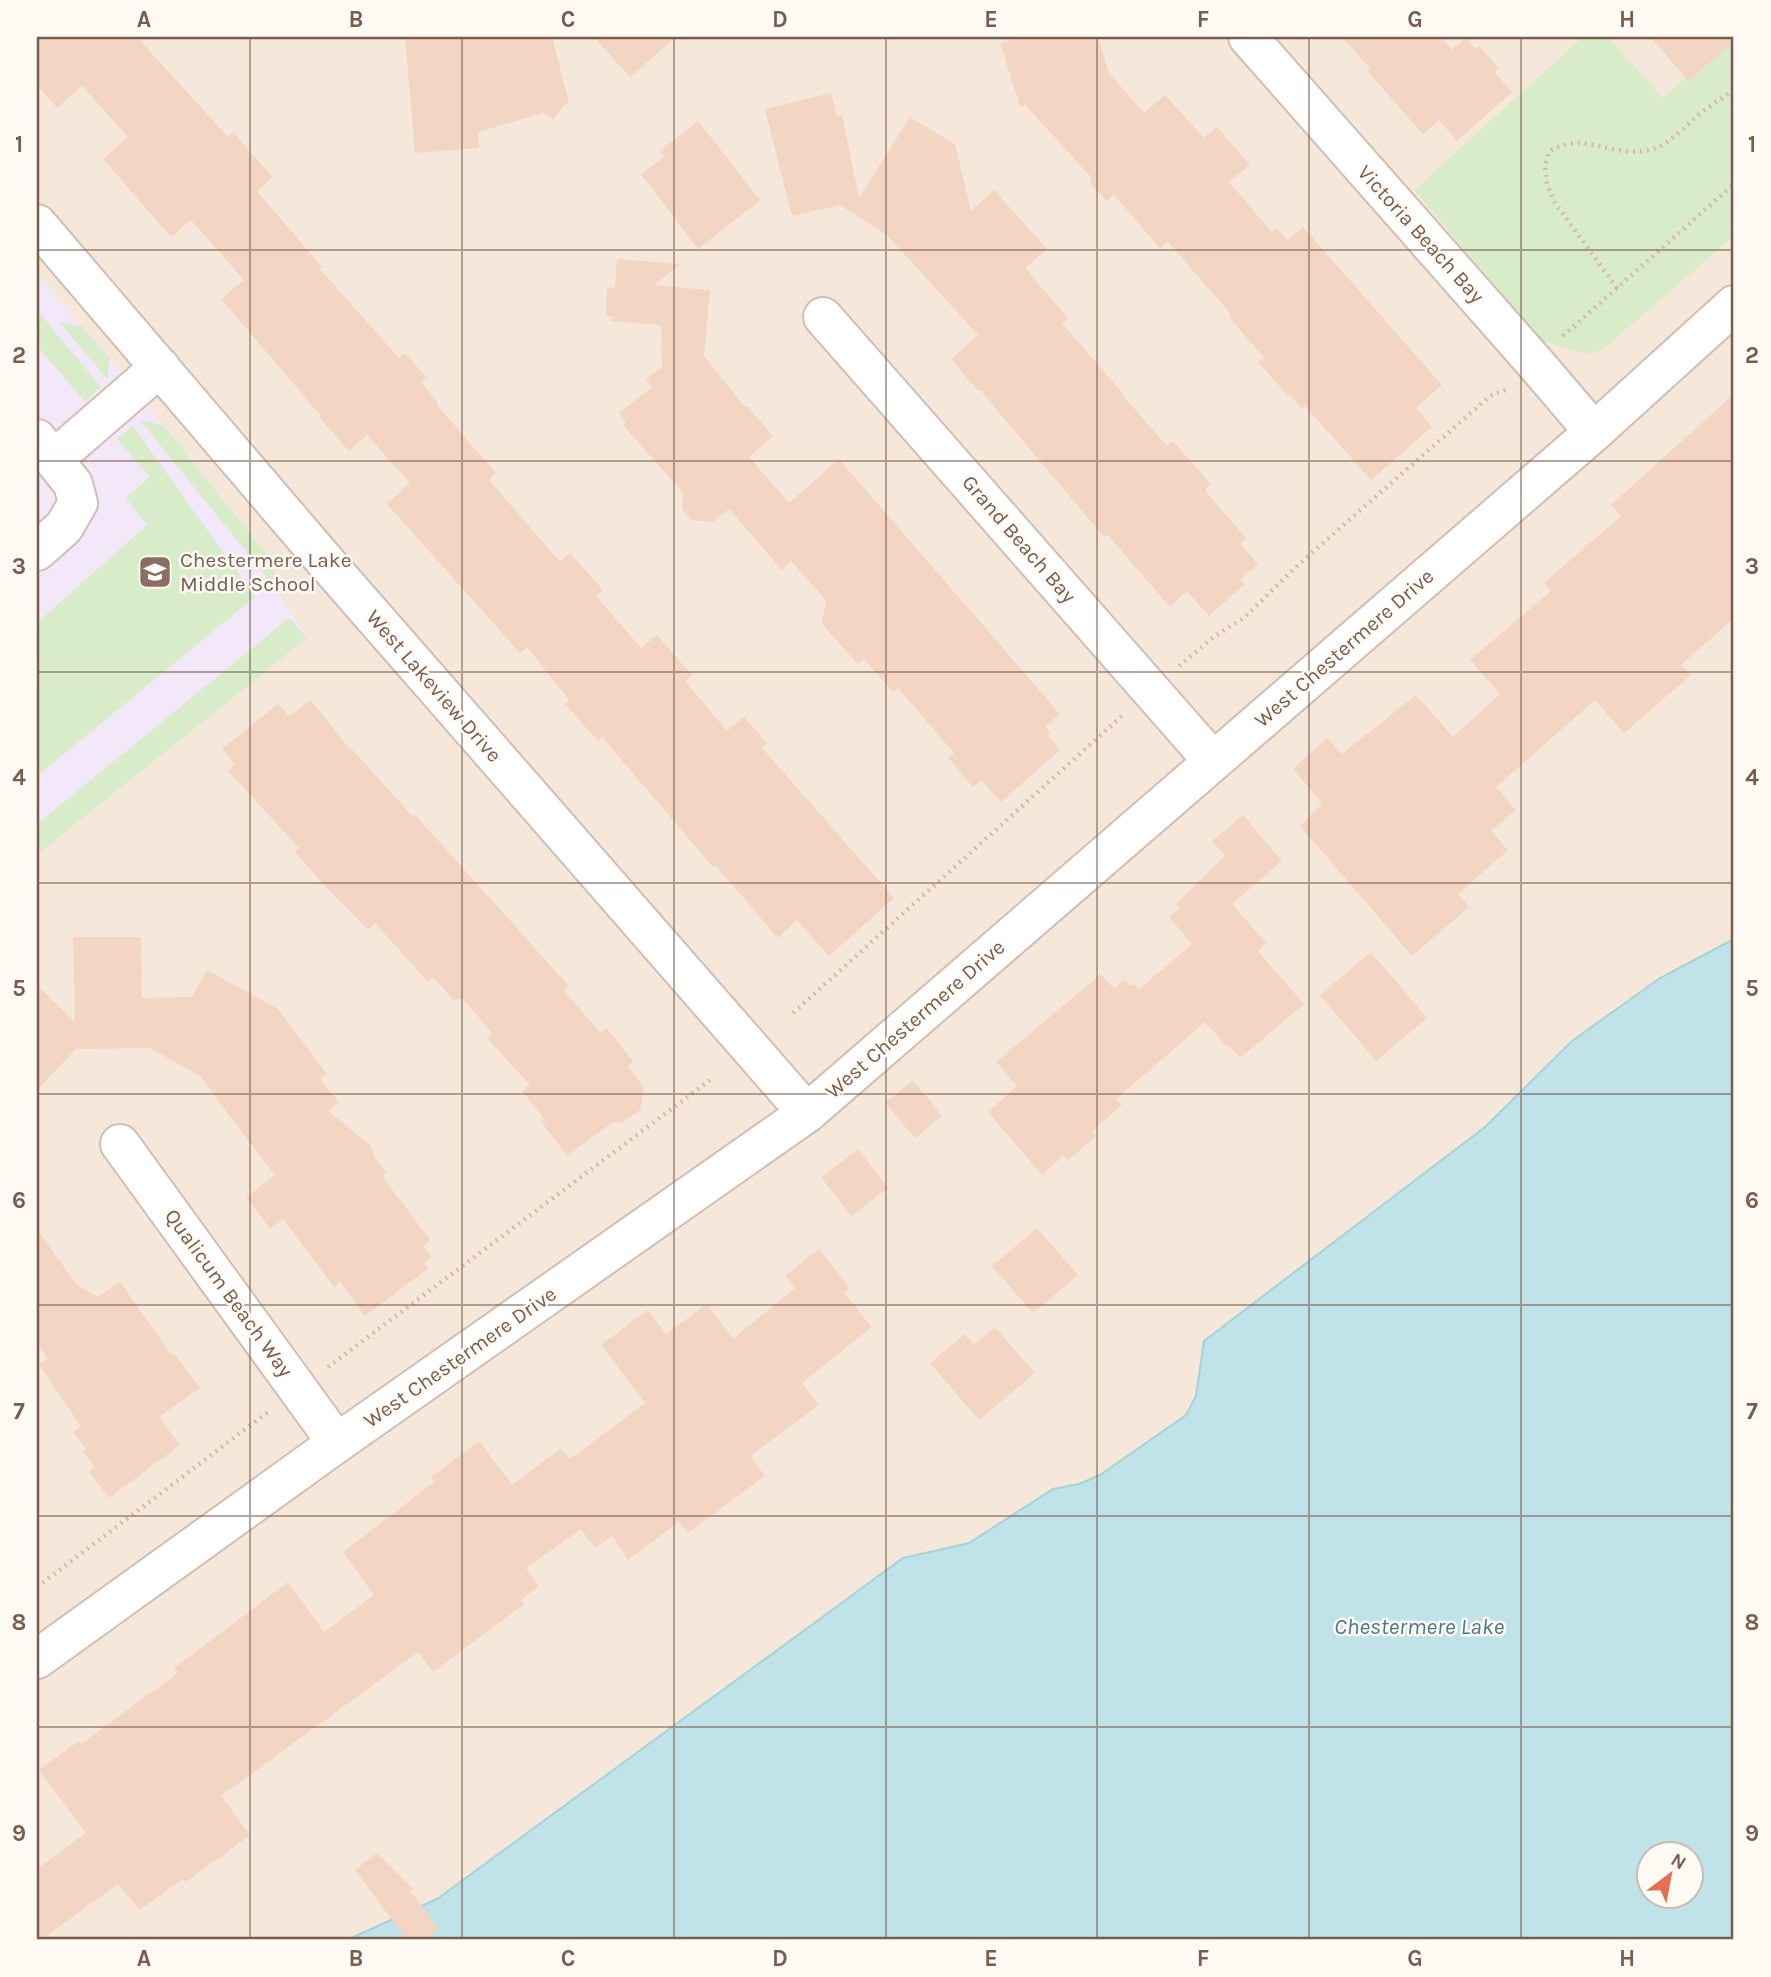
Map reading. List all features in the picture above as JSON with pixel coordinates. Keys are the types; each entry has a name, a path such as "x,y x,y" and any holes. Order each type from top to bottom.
{"street":[{"name":"Victoria Beach Bay","path":"1248,37 1594,432"},
{"name":"West Lakeview Drive","path":"37,224 334,572 807,1112"},
{"name":"West Chestermere Drive","path":"37,1659 337,1443 807,1112 1594,432 1734,305"},
{"name":"Grand Beach Bay","path":"823,317 1213,761"},
{"path":"37,551 64,527 78,503 73,484 45,449 160,367"},
{"name":"Qualicum Beach Way","path":"120,1144 337,1443"}],"path":[{"path":"1617,288 1555,203 1547,184 1545,166 1549,152 1560,144 1577,142 1621,151 1644,151 1662,146 1734,90"},
{"path":"1561,337 1734,184"},
{"path":"1170,673 1215,636 1245,617 1297,566 1490,396 1511,388"},
{"path":"793,1013 1127,712"},
{"path":"37,1587 710,1080"}],"shaded area":[{"path":"37,37 1734,37 1734,939 1660,978 1572,1041 1485,1127 1205,1341 1196,1396 1186,1415 1100,1475 1079,1484 1053,1489 969,1543 903,1558 437,1899 347,1940 37,1940"},
{"name":"Chestermere Lake Middle School","path":"37,275 96,343 272,561 275,582 272,584 307,638 37,855"}],"green space":[{"path":"1583,37 1608,37 1663,98 1729,37 1734,37 1734,236 1602,350 1585,354 1542,341 1414,190"},
{"path":"37,310 101,387 85,402 37,346"},
{"path":"59,322 82,326 109,358 108,380"},
{"path":"140,420 163,425 272,561 275,582 272,584"},
{"path":"133,426 255,597 37,776 37,623 147,525 126,498 150,477 117,439"},
{"path":"289,618 307,638 37,855 37,824"}],"water":[{"name":"Chestermere Lake","path":"1734,939 1734,1940 347,1940 437,1899 903,1558 969,1543 1053,1489 1079,1484 1100,1475 1186,1415 1196,1396 1204,1341 1485,1127 1572,1041 1660,978"}],"building":[{"path":"37,37 137,37 228,137 233,132 273,177 257,191 322,267 320,269 399,358 405,353 426,377 421,382 437,405 496,473 489,480 560,562 570,553 603,590 596,596 641,648 657,635 692,675 685,681 727,731 744,717 767,743 762,748 894,898 829,956 797,920 778,938 715,865 713,867 602,737 598,741 565,704 569,700 527,647 520,653 387,504 410,483 367,435 349,451 221,299 244,280 191,220 171,237 103,159 128,137 82,86 57,108 37,85"},
{"path":"405,37 552,37 569,102 554,119 544,113 478,132 479,148 415,153"},
{"path":"594,37 676,37 630,77"},
{"path":"1020,37 1098,37 1109,73 1144,113 1165,95 1204,138 1217,127 1250,165 1229,182 1272,232 1277,228 1288,240 1303,227 1442,385 1416,408 1432,427 1371,480 1305,406 1302,409 1288,396 1258,362 1264,358 1230,318 1229,312 1168,242 1160,248 1114,195 1107,201 1091,184 1091,177 1025,105 1020,107 1000,43"},
{"path":"1342,37 1441,37 1452,50 1466,38 1475,49 1479,46 1499,68 1494,72 1512,92 1457,141 1439,120 1423,134 1367,71 1370,68"},
{"path":"1651,37 1734,37 1734,41 1688,81"},
{"path":"831,93 837,116 842,115 859,198 910,117 955,144 971,211 994,190 1047,249 1025,268 1068,318 1062,323 1167,446 1173,441 1211,484 1206,492 1247,539 1240,544 1258,564 1240,579 1245,584 1209,616 1187,591 1170,607 1107,534 1104,537 980,390 978,391 951,359 978,335 887,235 840,205 792,216 765,109"},
{"path":"698,121 760,200 698,249 641,174 664,157 660,151"},
{"path":"617,259 680,264 654,285 710,290 704,356 745,407 747,406 773,436 749,457 789,503 839,459 1060,714 1045,727 1051,733 1048,736 1060,750 1001,802 981,780 973,787 948,758 954,753 898,688 893,692 864,659 858,664 822,624 826,600 791,561 782,570 729,509 713,522 692,520 682,509 683,493 623,425 626,422 619,413 652,387 646,379 662,367 661,325 612,321 613,317 606,316 607,287 615,288"},
{"path":"1734,394 1734,618 1681,665 1691,675 1624,733 1595,700 1496,787 1516,810 1491,831 1508,850 1458,894 1469,907 1412,956 1300,826 1322,803 1293,769 1327,738 1342,754 1416,695 1453,737 1500,694 1470,660 1551,591 1544,583 1621,516 1611,505"},
{"path":"311,700 349,748 413,817 415,815 569,986 564,991 601,1033 607,1028 633,1062 628,1066 644,1088 640,1110 622,1123 613,1122 567,1156 541,1121 544,1119 522,1091 530,1085 487,1038 492,1033 463,999 453,1000 434,978 428,982 375,923 368,930 323,884 295,852 299,848 228,771 235,765 222,749 278,704 289,716"},
{"path":"1243,815 1282,861 1232,904 1266,943 1258,951 1304,1004 1240,1058 1205,1022 1116,1099 1122,1105 1092,1131 1096,1136 1068,1160 1064,1155 1042,1175 988,1112 1017,1086 996,1062 1101,974 1114,989 1125,979 1130,986 1133,983 1139,989 1192,944 1169,917 1180,908 1176,904 1225,856 1212,841"},
{"path":"73,937 141,937 142,998 192,997 207,970 278,1009 327,1074 320,1079 339,1102 328,1111 370,1145 375,1158 387,1173 382,1176 430,1240 423,1246 432,1257 424,1263 429,1268 365,1316 340,1282 334,1287 283,1219 270,1229 246,1197 275,1175 201,1076 149,1048 76,1049 37,1090 37,985 75,1022"},
{"path":"1371,952 1427,1018 1376,1061 1320,995"},
{"path":"913,1080 942,1116 915,1138 885,1103"},
{"path":"858,1149 888,1188 851,1216 821,1177"},
{"path":"1037,1228 1078,1275 1033,1313 992,1266"},
{"path":"37,1229 76,1284 98,1297 120,1282 171,1354 173,1352 200,1388 159,1417 180,1445 109,1498 89,1471 95,1467 83,1452 86,1449 73,1432 81,1426 39,1365 48,1358 37,1344"},
{"path":"819,1249 850,1288 844,1293 872,1327 802,1383 819,1405 750,1456 765,1476 688,1533 679,1522 628,1560 612,1536 595,1548 581,1529 526,1568 539,1586 521,1600 524,1604 433,1672 418,1652 221,1796 250,1835 186,1882 183,1879 140,1910 118,1884 41,1940 37,1940 37,1869 86,1833 39,1770 79,1741 81,1744 178,1673 174,1668 288,1582 324,1632 374,1595 343,1552 434,1482 431,1477 479,1441 512,1485 561,1448 570,1459 645,1403 601,1345 648,1310 666,1334 707,1304 733,1339 795,1288 785,1276"},
{"path":"995,1327 1035,1373 979,1420 930,1363 965,1334 974,1344"},
{"path":"377,1853 413,1889 410,1891 439,1928 423,1940 407,1940 355,1870"}],"place":[{"name":"Chestermere Lake Middle School","path":"155,572"}]}
